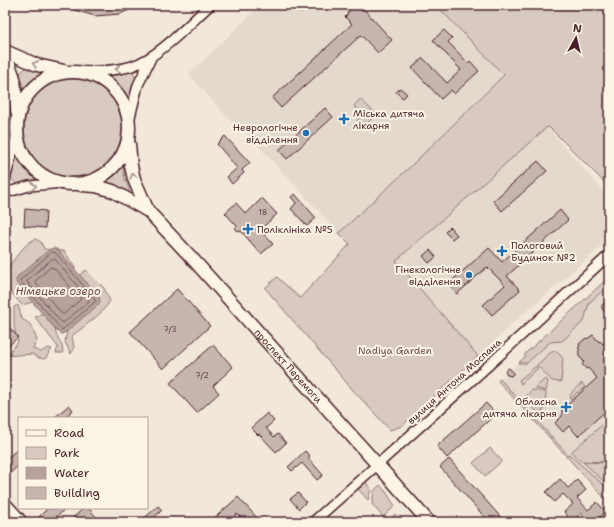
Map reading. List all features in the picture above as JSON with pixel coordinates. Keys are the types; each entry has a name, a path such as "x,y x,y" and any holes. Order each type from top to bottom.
{"main road":[{"path":"5,52 36,65 67,72 83,72 98,77 111,86 122,99 129,122 129,137 124,153 115,166 96,180 81,185 63,183 48,178 32,166 21,149 17,134 18,118 14,78 5,52"},
{"path":"18,118 23,103 29,93 38,84 52,76 67,72"},
{"name":"проспект Перемоги","path":"129,137 132,173 148,211"},
{"name":"проспект Перемоги","path":"81,185 96,186 113,191 148,211 429,522"}],"street":[{"path":"83,72 122,69 151,58 210,5"},
{"path":"129,122 138,85 151,58"},
{"path":"5,180 17,134"},
{"path":"5,193 29,186 63,183"},
{"name":"вулиця Антона Моспана","path":"313,522 479,374 609,255"},
{"path":"5,502 23,522"}],"shaded area":[{"name":"Міська дитяча лікарня","path":"261,5 438,5 504,75 448,132 339,233 239,125 232,122 227,117 189,74"},
{"name":"Пологовий Будинок №2","path":"547,127 609,198 609,240 521,316 478,356 396,261"},
{"name":"Обласна дитяча лікарня","path":"609,277 609,503 498,381 525,357 525,354"}],"green space":[{"name":"Nadiya Garden","path":"436,5 609,5 609,187 550,128 547,127 396,261 478,356 402,426 390,430 352,389 265,288 277,277 300,298 350,244 339,233 413,164 504,75"},
{"path":"27,67 42,73 23,90 20,73"},
{"path":"133,71 136,78 130,101 119,85 107,75"},
{"path":"5,73 9,90 5,106"},
{"path":"73,79 92,83 108,93 118,109 122,128 118,147 108,163 92,173 73,177 54,173 38,163 28,147 24,128 28,109 38,93 54,83"},
{"path":"360,99 376,114 364,127 357,120 362,114 354,106"},
{"path":"16,154 25,168 39,181 16,184 10,177 15,163"},
{"path":"123,166 125,179 130,191 128,193 104,182 114,176"},
{"path":"35,239 41,242 44,249 64,251 75,267 74,273 36,301 22,305 5,286 5,271 22,249"},
{"path":"86,270 104,288 110,301 97,316 72,336 74,347 71,354 65,342 68,325 77,277"},
{"path":"609,277 609,285 589,303 584,321 562,341 550,342 527,363 518,363 525,357 525,354"},
{"path":"18,305 22,319 30,324 37,340 33,349 41,352 48,348 52,349 45,359 39,358 32,354 6,356 18,342 14,327 14,307"},
{"path":"47,311 54,323 56,334 62,346 63,353 56,353 58,347 35,317"},
{"path":"554,351 563,358 561,382 552,381 537,365"},
{"path":"536,366 538,368 521,384 519,380"},
{"path":"500,379 568,455 569,454 609,490 609,503 498,381"},
{"path":"545,379 548,381 546,391 535,388"},
{"path":"582,383 585,387 578,393 577,392 571,400 570,397 572,392"},
{"path":"532,390 546,392 545,409 540,412 536,411 524,398"},
{"path":"609,419 609,462 581,461 572,453 572,451"},
{"path":"490,448 502,461 485,476 473,463"},
{"path":"583,462 609,463 609,473 606,476 606,480 604,482"},
{"path":"364,480 371,489 368,500 357,488"},
{"path":"380,485 395,506 383,517 372,504 374,491"},
{"path":"395,514 400,520 403,518 407,522 389,522 388,521"}],"water":[{"name":"Німецьке озеро","path":"54,248 58,250 99,297 100,301 98,305 62,334 58,332 17,284 16,280 18,276 50,249"}],"building":[{"path":"64,5 141,5 120,14 95,16 74,10"},
{"path":"294,5 309,5 301,13"},
{"path":"356,5 360,5 392,40 378,53 361,35 281,108 272,98 352,24 345,17 348,14 347,13"},
{"path":"444,30 452,38 448,42 468,63 470,61 479,71 454,94 451,90 441,99 412,68 423,58 447,83 461,70 433,40"},
{"path":"400,88 407,94 403,98 396,92"},
{"name":"Неврологічне відділення","path":"325,108 333,117 287,159 279,150"},
{"path":"225,136 250,163 242,170 244,173 232,184 227,177 237,168 217,144"},
{"path":"538,161 547,171 502,211 493,201"},
{"path":"295,194 316,218 307,226 291,209 296,203 291,197"},
{"name":"Поліклініка №5","path":"262,198 277,214 260,230 273,244 261,254 241,231 239,232 235,228 237,226 225,213 236,203 246,214"},
{"path":"25,209 46,211 45,228 24,226"},
{"path":"560,210 568,220 507,276 520,290 492,315 483,305 505,285 487,267 457,294 448,284 489,248 502,262"},
{"path":"450,227 457,235 452,239 445,232"},
{"path":"430,250 436,257 429,263 423,256"},
{"path":"177,289 210,326 163,369 130,332"},
{"path":"609,299 609,317 602,309 602,305"},
{"path":"5,323 18,337 5,349"},
{"path":"593,335 603,344 609,339 609,408 578,436 569,426 563,432 555,423 562,416 562,407 566,403 567,405 597,378 588,368 586,369 582,364 584,362 578,355 580,354 578,352 580,350 578,348 580,346 579,344 586,338 587,339"},
{"path":"213,345 233,367 213,386 219,393 197,413 170,383"},
{"path":"509,368 514,373 511,376 507,375 505,372"},
{"path":"486,403 496,414 447,458 437,446"},
{"path":"69,405 73,410 65,417 55,417"},
{"path":"267,413 274,421 266,428 274,437 278,434 286,443 276,452 259,434 258,435 251,428"},
{"path":"18,449 18,466 5,478 5,460"},
{"path":"305,451 310,456 308,458 323,475 317,480 302,463 292,471 288,467"},
{"path":"449,459 505,522 489,522 440,467"},
{"path":"560,479 568,488 577,480 586,490 577,498 588,510 597,502 606,512 594,522 589,522 581,513 572,522 564,512 573,504 563,494 554,502 546,492"},
{"path":"298,493 306,502 299,509 290,499"},
{"path":"238,497 261,522 245,522 237,514 228,522 210,522"},
{"path":"158,506 162,510 149,522 140,522"},
{"path":"47,509 65,509 51,522 40,522 37,519"},
{"path":"83,509 89,509 101,522 68,522"}],"place":[{"name":"Міська дитяча лікарня","path":"344,119"},
{"name":"Неврологічне відділення","path":"306,133"},
{"name":"Поліклініка №5","path":"248,229"},
{"name":"Пологовий Будинок №2","path":"502,251"},
{"name":"Гінекологічне відділення","path":"469,275"},
{"name":"Обласна дитяча лікарня","path":"566,407"}]}
